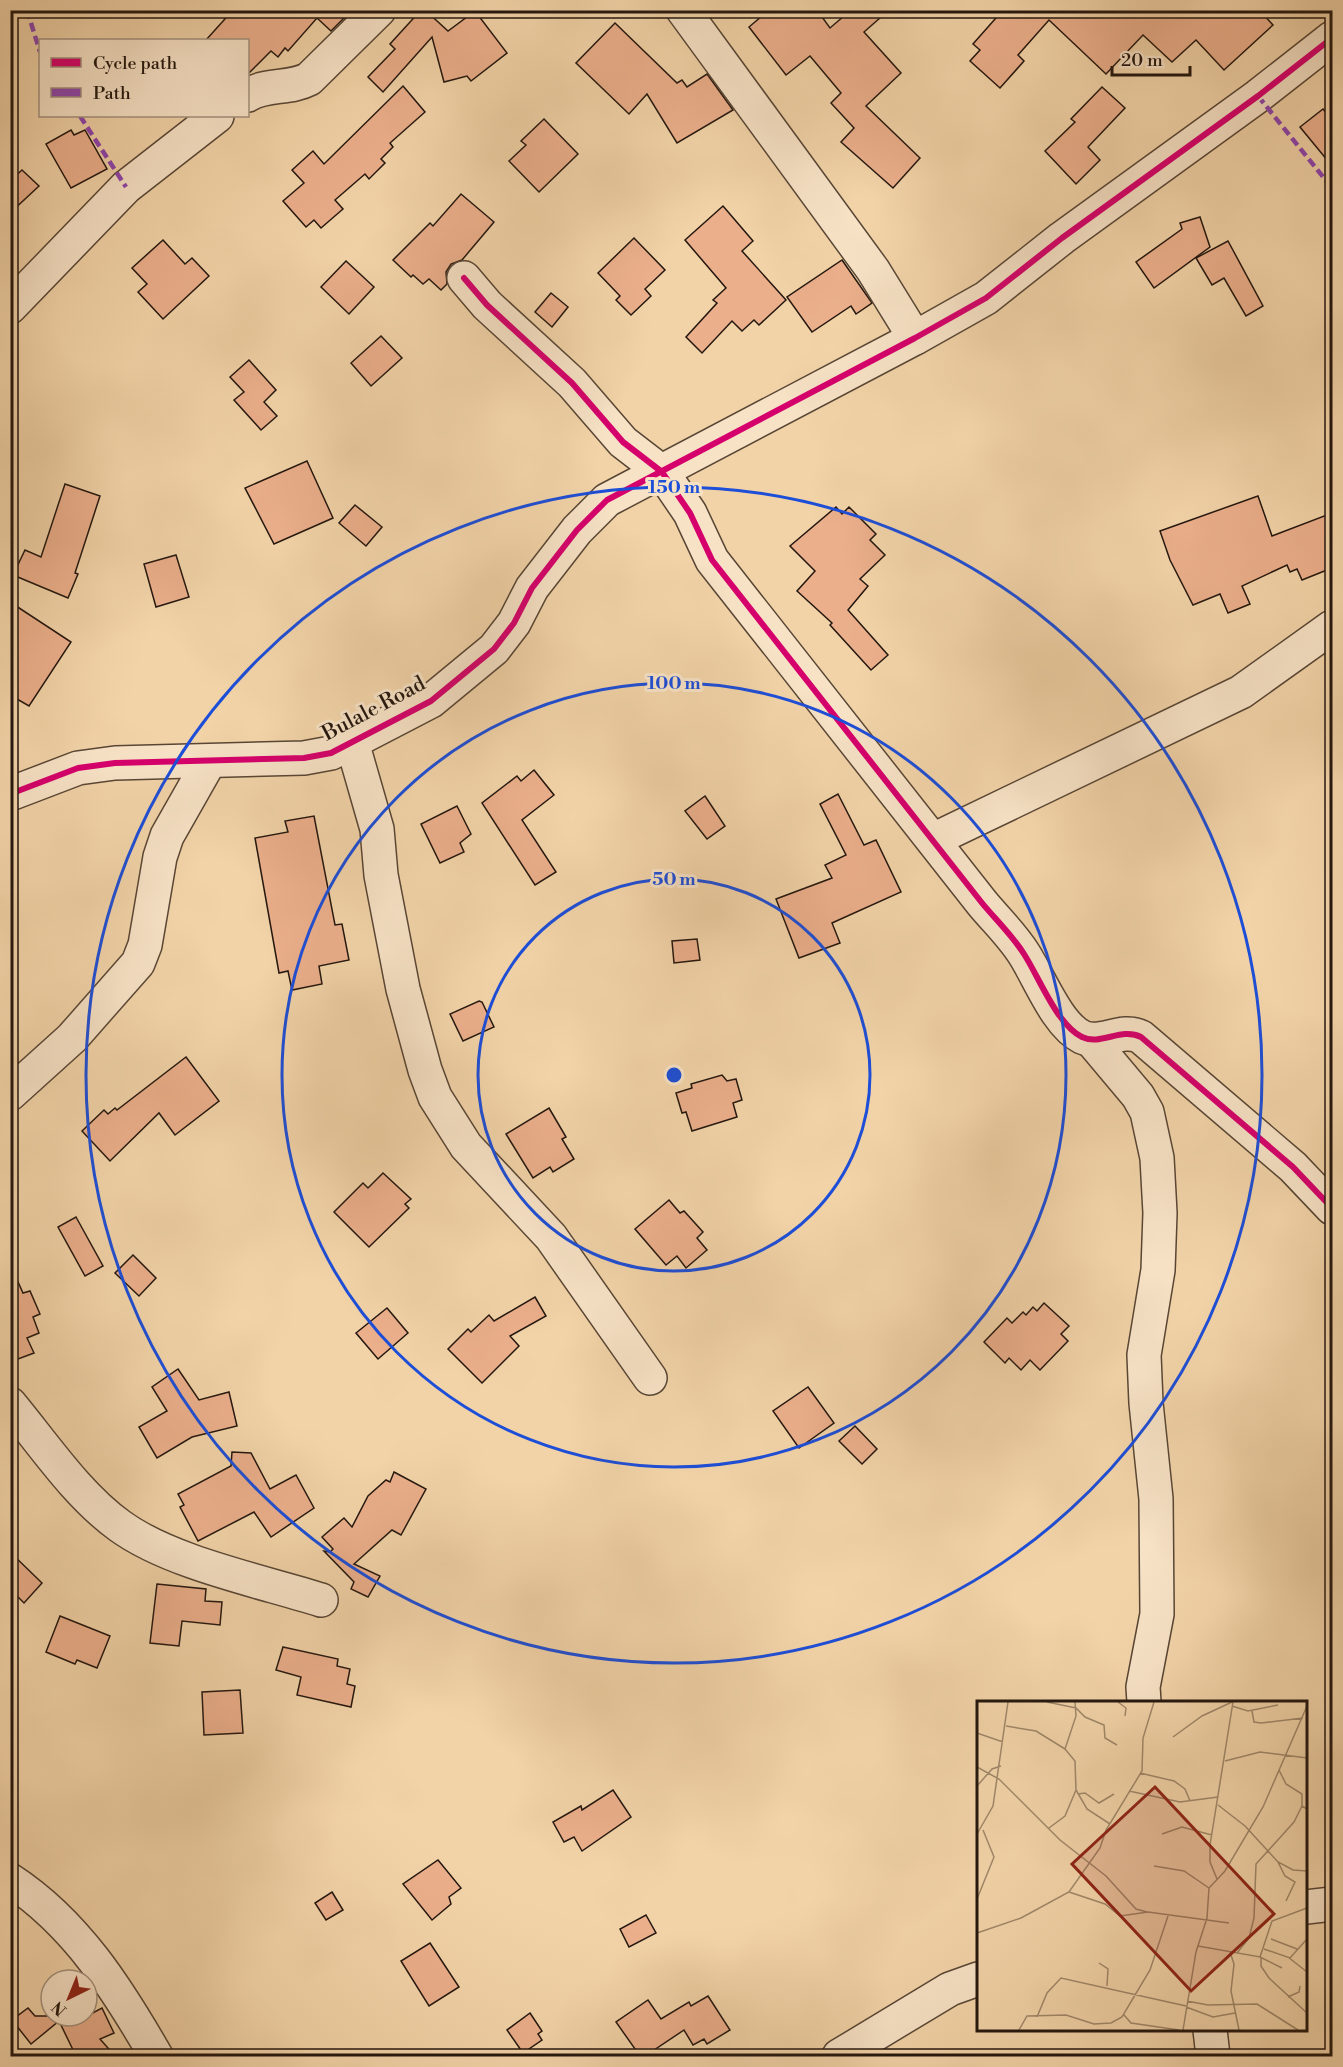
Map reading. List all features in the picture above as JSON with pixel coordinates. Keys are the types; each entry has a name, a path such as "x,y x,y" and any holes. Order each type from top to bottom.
{"street":[{"path":"249,94 309,79 379,10"},
{"path":"686,12 873,270 915,338"},
{"name":"Bulale Road","path":"10,794 78,768 115,763 303,758 331,753 431,701 495,649 514,622 532,588 592,513 607,500 915,338 986,298 1062,238 1258,96 1332,38"},
{"path":"10,308 126,187 216,117"},
{"path":"464,278 487,305 572,383 623,442 662,472 690,513 712,560 1023,952 1058,1013 1074,1032 1090,1040 1138,1096 1147,1112 1156,1158 1160,1213 1158,1270 1144,1355 1146,1403 1156,1499 1157,1614 1143,1687 1144,1701"},
{"path":"933,840 1241,692 1332,627"},
{"path":"352,742 377,829 381,875 403,988 424,1070 435,1097 466,1146 551,1237 650,1378"},
{"path":"10,1094 72,1038 138,963 145,945 160,857 167,836 209,762"},
{"path":"1090,1040 1128,1033 1141,1037 1293,1167 1332,1208"},
{"path":"10,1404 93,1503 120,1526 148,1544 321,1600"},
{"path":"10,1880 34,1897 89,1951 156,2056"},
{"path":"1307,1907 1332,1904"},
{"path":"839,2056 950,1989 977,1979"},
{"path":"1210,2031 1212,2056"}],"building":[{"path":"233,10 352,10 331,31 317,18 288,51 285,48 278,57 271,51 249,73 249,39 207,39"},
{"path":"421,10 425,10 448,31 475,11 507,53 471,81 467,76 444,82 432,37 383,92 368,77 395,49 390,44"},
{"path":"769,10 817,10 830,28 851,10 889,10 864,32 901,73 866,106 920,158 893,188 841,142 854,128 831,103 841,93 810,56 786,75 749,27"},
{"path":"1003,10 1259,10 1273,25 1224,70 1196,40 1172,62 1143,35 1106,74 1049,20 1018,55 1024,61 1000,88 970,61 980,50 973,44"},
{"path":"615,23 677,83 682,80 687,87 707,74 733,110 677,143 647,94 629,114 576,63"},
{"path":"403,86 425,112 390,143 393,147 381,159 385,163 369,179 365,174 335,200 343,209 321,228 314,220 306,227 283,201 304,183 292,170 313,151 324,164"},
{"path":"1102,87 1125,108 1088,147 1100,160 1076,184 1045,151 1075,122 1071,119"},
{"path":"1323,109 1332,120 1332,166 1300,127"},
{"path":"544,119 578,154 539,192 509,161 526,145 521,141"},
{"path":"71,130 74,135 85,130 107,169 71,188 46,144"},
{"path":"22,170 39,186 10,213 10,181"},
{"path":"461,194 494,222 462,260 451,264 446,272 447,284 441,290 429,279 423,284 413,275 411,277 393,260 430,223 433,226"},
{"path":"723,206 753,241 742,251 786,300 759,325 754,320 742,331 732,321 702,353 686,337 717,303 713,300 726,288 685,240"},
{"path":"1200,217 1210,247 1154,288 1136,262 1182,229 1180,223"},
{"path":"634,238 665,270 645,289 651,296 631,315 616,300 620,296 598,273"},
{"path":"163,240 185,264 192,258 209,276 163,319 138,292 147,284 132,268"},
{"path":"1228,241 1263,306 1246,316 1224,278 1212,285 1196,258"},
{"path":"842,260 872,303 856,314 851,306 812,332 787,297"},
{"path":"346,261 374,287 349,314 321,287"},
{"path":"551,293 568,307 552,327 535,312"},
{"path":"381,336 402,358 371,386 351,363"},
{"path":"249,360 276,390 264,402 277,416 261,430 234,400 244,392 230,377"},
{"path":"307,461 333,518 274,544 245,488"},
{"path":"65,484 100,496 75,573 78,574 68,598 13,575 25,550 41,557"},
{"path":"1258,496 1272,536 1332,513 1332,568 1302,580 1297,569 1290,572 1287,565 1242,586 1250,604 1228,613 1220,594 1193,605 1170,560 1160,531"},
{"path":"355,505 382,527 366,546 339,523"},
{"path":"836,507 842,514 849,507 876,534 870,540 885,555 860,579 868,586 848,610 888,655 871,670 830,625 832,623 797,591 815,571 790,546"},
{"path":"176,555 189,597 156,607 144,564"},
{"path":"10,602 71,642 29,706 10,695"},
{"path":"534,770 554,795 522,820 556,872 535,885 482,803 517,776 521,781"},
{"path":"838,794 864,845 876,840 901,892 832,923 840,943 799,958 776,899 832,878 825,865 846,855 820,804"},
{"path":"705,796 725,826 707,839 685,811"},
{"path":"457,806 471,834 460,843 464,852 440,863 421,824"},
{"path":"314,816 335,925 342,924 349,960 319,966 322,984 292,990 288,971 279,973 255,838 288,832 285,821"},
{"path":"697,939 700,960 674,963 672,941"},
{"path":"479,1001 482,1002 494,1027 463,1041 450,1014"},
{"path":"186,1057 219,1101 175,1135 159,1113 110,1161 82,1131 104,1110 108,1114 115,1108 117,1110"},
{"path":"722,1075 727,1081 736,1079 742,1100 733,1103 737,1117 692,1131 686,1112 682,1113 676,1093 692,1088 691,1084"},
{"path":"549,1108 566,1137 562,1139 574,1159 553,1172 550,1167 533,1178 506,1134"},
{"path":"383,1173 411,1199 405,1204 409,1208 369,1247 334,1212 363,1183 368,1188"},
{"path":"669,1200 680,1213 684,1211 703,1232 697,1238 707,1250 686,1268 677,1256 666,1265 635,1229"},
{"path":"76,1217 103,1266 85,1276 58,1227"},
{"path":"133,1255 156,1278 139,1296 115,1273"},
{"path":"10,1264 23,1293 30,1291 40,1314 33,1317 39,1333 27,1338 34,1353 10,1362"},
{"path":"535,1297 546,1316 510,1336 519,1346 482,1383 448,1349 468,1329 471,1332 489,1315 494,1321"},
{"path":"1044,1303 1069,1326 1061,1334 1068,1341 1040,1370 1030,1360 1021,1370 1009,1358 1005,1363 984,1342 1007,1318 1012,1323 1023,1312 1026,1315 1033,1307 1037,1311"},
{"path":"387,1308 408,1333 378,1359 356,1333"},
{"path":"178,1369 199,1400 229,1392 237,1426 192,1437 157,1458 139,1427 167,1411 152,1387"},
{"path":"808,1387 834,1423 799,1448 773,1411"},
{"path":"855,1426 877,1449 862,1464 839,1441"},
{"path":"232,1452 251,1453 270,1489 296,1475 314,1508 271,1537 254,1512 198,1541 180,1507 184,1505 178,1494 231,1466"},
{"path":"394,1472 426,1489 401,1535 392,1530 354,1564 380,1576 368,1597 351,1589 354,1582 324,1551 330,1552 333,1549 322,1537 344,1518 352,1527 368,1496 386,1480 390,1482"},
{"path":"10,1552 42,1583 24,1603 10,1589"},
{"path":"157,1584 206,1589 205,1601 222,1602 220,1625 182,1621 179,1646 150,1643"},
{"path":"60,1616 110,1636 97,1668 77,1660 75,1664 46,1652"},
{"path":"283,1647 338,1659 337,1666 350,1669 347,1684 355,1686 351,1707 297,1695 301,1677 276,1670"},
{"path":"240,1690 243,1733 204,1735 202,1692"},
{"path":"613,1790 631,1817 582,1851 574,1837 564,1842 553,1822 581,1806 582,1810"},
{"path":"438,1860 461,1888 449,1897 451,1904 432,1920 403,1884"},
{"path":"332,1892 343,1910 326,1920 315,1903"},
{"path":"646,1915 656,1933 629,1947 620,1929"},
{"path":"430,1943 459,1987 429,2006 401,1961"},
{"path":"708,1996 730,2030 707,2044 704,2039 693,2045 684,2030 645,2056 640,2056 616,2022 648,2000 661,2019 689,2002 691,2006"},
{"path":"28,2008 35,2016 39,2016 39,2028 50,2028 31,2044 12,2020"},
{"path":"102,2008 114,2033 100,2039 115,2056 76,2056 62,2028 99,2028 99,2010"},
{"path":"530,2013 542,2031 538,2034 542,2040 523,2053 507,2030"}],"marked path":[{"path":"27,10 39,49"},
{"path":"1258,96 1332,188"},
{"path":"81,117 126,187"}],"cycle path":[{"path":"10,794 78,768 115,763 304,758 331,753 431,701 494,649 514,623 532,588 577,530 607,500 915,338 986,298 1062,238 1258,96 1332,38"},
{"path":"464,278 487,305 572,383 623,442 662,472 690,513 712,560 982,903 1014,940 1064,1022 1073,1031 1089,1039 1126,1034 1141,1037 1293,1167 1332,1208"}]}
